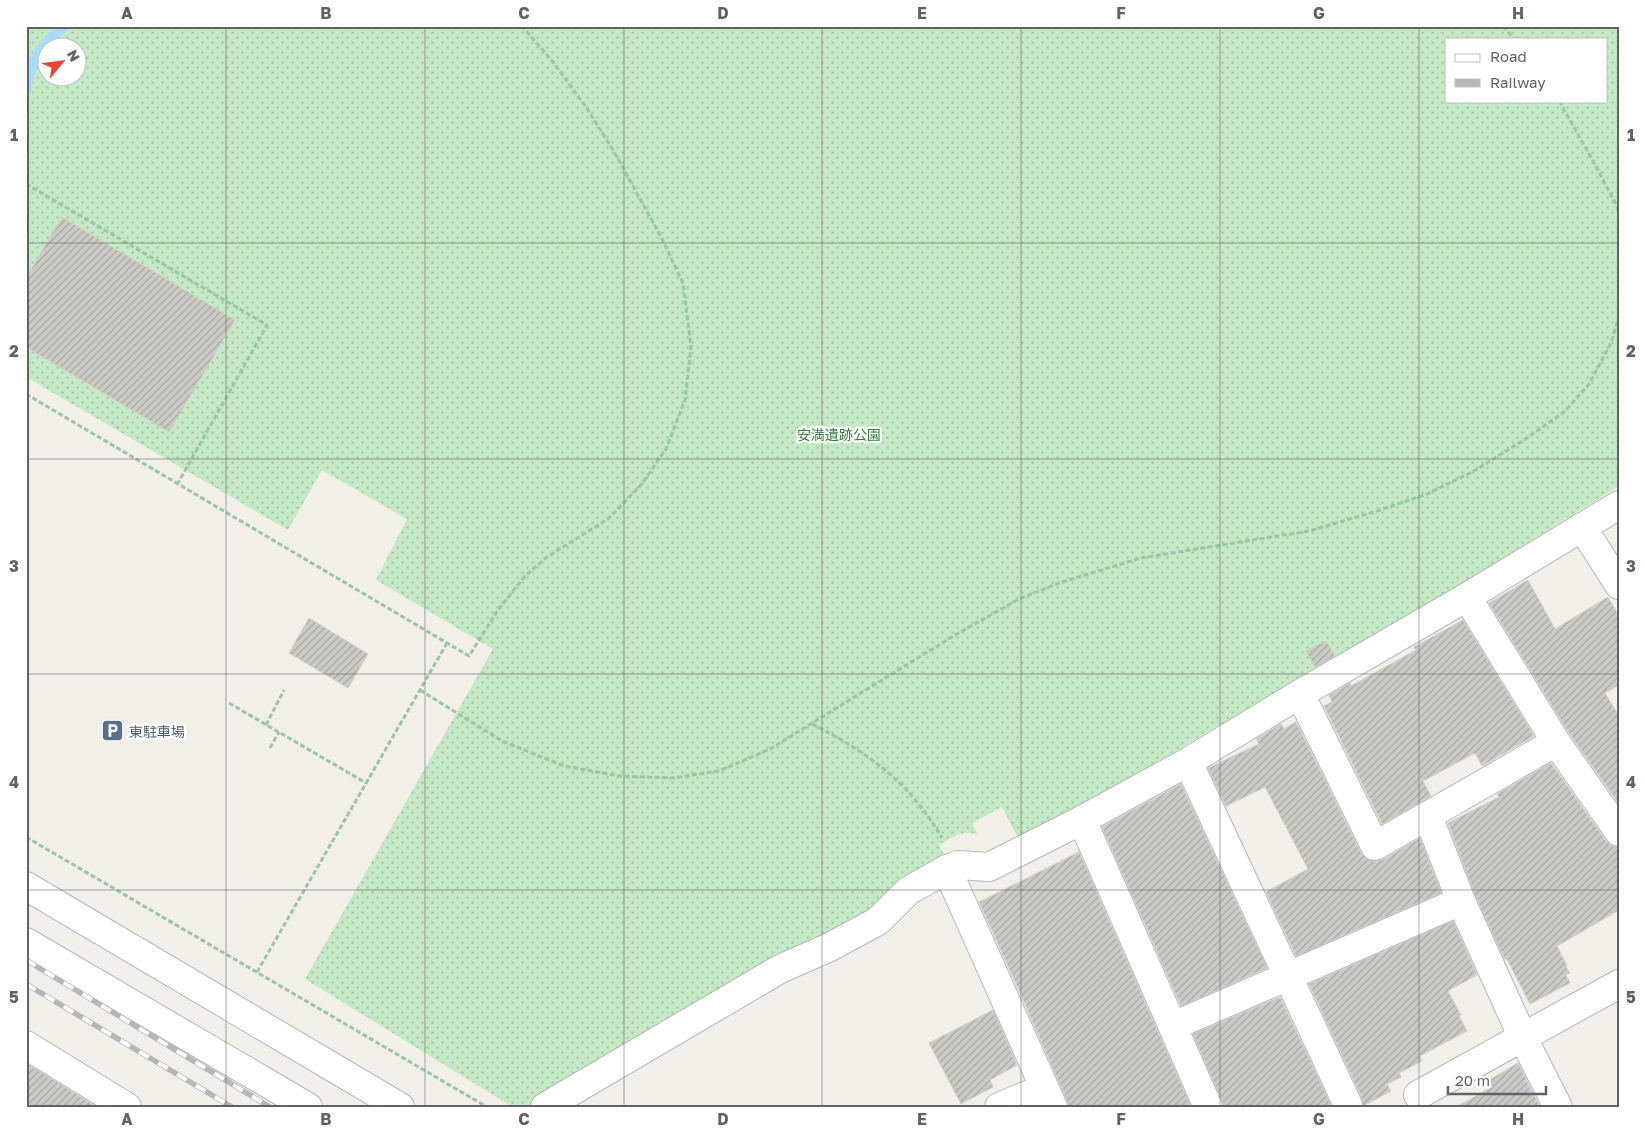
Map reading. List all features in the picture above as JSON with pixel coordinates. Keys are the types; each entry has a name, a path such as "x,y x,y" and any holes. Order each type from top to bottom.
{"street":[{"path":"545,1107 780,969 830,947 878,921 908,891 952,867 989,867 1082,820 1188,762 1619,505"},
{"path":"1582,527 1619,585"},
{"path":"1467,597 1556,742 1619,832"},
{"path":"1300,694 1375,846 1556,742"},
{"path":"1188,762 1348,1104"},
{"path":"1428,816 1461,901 1523,1038 1558,1107"},
{"path":"1082,820 1208,1107"},
{"path":"952,867 1048,1097 999,1107"},
{"path":"26,886 400,1107"},
{"path":"1173,1026 1461,901"},
{"path":"26,942 308,1107"},
{"path":"1418,1095 1619,984"},
{"path":"26,1045 127,1107"}],"path":[{"path":"26,394 469,656 498,610 525,576 547,557 608,519 641,485 666,449 685,400 690,347 683,283 660,234 613,150 586,107 522,26"},
{"path":"1504,26 1513,38"},
{"path":"1560,102 1592,158 1617,206 1619,216"},
{"path":"26,184 267,325 178,483"},
{"path":"420,690 502,741 564,766 620,776 672,778 718,771 770,749 955,635 1018,599 1059,583 1141,558 1309,530 1377,512 1427,494 1474,471 1564,412 1589,384 1611,343 1619,316"},
{"path":"257,972 447,643"},
{"path":"266,725 284,690"},
{"path":"229,703 366,783"},
{"path":"812,723 843,739 876,761 907,788 931,819 952,867"},
{"path":"270,748 279,732"},
{"path":"26,837 488,1107"}],"green space":[{"name":"安満遺跡公園","path":"26,26 1619,26 1619,486 1472,577 1104,793 1018,838 1002,807 972,823 978,835 973,833 962,834 939,845 947,860 883,908 534,1107 513,1107 305,979 493,649 376,580 407,519 322,470 288,530 26,377"}],"building":[{"path":"62,217 235,320 169,432 26,347 26,278"},
{"path":"1528,580 1555,629 1608,597 1619,616 1619,685 1605,693 1619,716 1619,804 1569,733 1489,603"},
{"path":"309,618 368,654 348,688 289,653"},
{"path":"1463,620 1534,736 1482,766 1475,753 1423,781 1431,796 1382,824 1324,706 1332,702 1329,695 1350,683 1351,686 1416,650 1414,647"},
{"path":"1326,641 1335,656 1315,667 1306,651"},
{"path":"1296,722 1361,853 1367,859 1375,862 1382,860 1420,838 1441,893 1296,956 1266,892 1308,869 1265,787 1226,806 1208,768 1259,744 1256,739 1281,724 1284,729"},
{"path":"1551,763 1606,841 1612,846 1619,847 1619,910 1557,946 1570,973 1566,975 1570,983 1530,1004 1507,959 1505,960 1475,895 1448,823 1499,797 1497,794"},
{"path":"1181,784 1267,968 1181,1006 1102,827"},
{"path":"1079,852 1191,1107 1068,1107 1018,988 979,902"},
{"path":"1453,921 1477,975 1448,991 1467,1031 1420,1056 1422,1061 1399,1073 1401,1077 1387,1084 1391,1091 1363,1106 1362,1098 1309,984"},
{"path":"1280,997 1332,1107 1223,1107 1193,1034"},
{"path":"993,1010 1017,1065 990,1080 993,1087 961,1104 929,1043"},
{"path":"26,1063 97,1107 26,1107"},
{"path":"1518,1063 1540,1107 1456,1107 1492,1087 1489,1080"}],"waterway":[{"path":"26,89 38,53 65,26"}],"railway":[{"path":"26,960 270,1107"},
{"path":"26,984 232,1107"}],"place":[{"name":"東駐車場","path":"113,731"}]}
